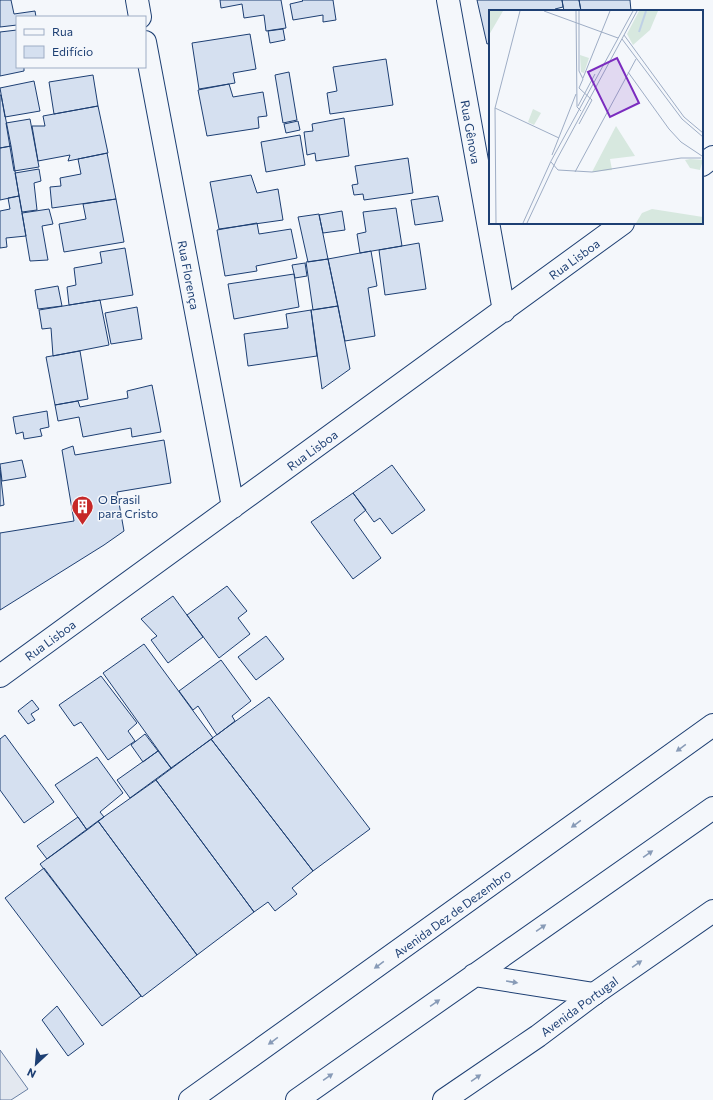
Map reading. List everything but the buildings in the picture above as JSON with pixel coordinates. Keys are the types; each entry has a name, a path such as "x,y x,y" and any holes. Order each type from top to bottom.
{"main road":[{"path":"137,0 140,16"},
{"name":"Rua Gênova","path":"448,0 504,311"},
{"name":"Rua Florença","path":"146,47 234,507"},
{"path":"703,164 713,157"},
{"name":"Rua Lisboa","path":"0,676 623,224"},
{"name":"Avenida Dez de Dezembro","path":"190,1100 713,725"},
{"path":"297,1100 713,808"},
{"name":"Avenida Portugal","path":"444,1100 538,1036 594,994 713,911"},
{"path":"474,976 594,994"}],"shaded area":[{"path":"0,1050 28,1089 11,1100 0,1100"}],"place":[{"name":"O Brasil para Cristo","path":"83,526"}]}
